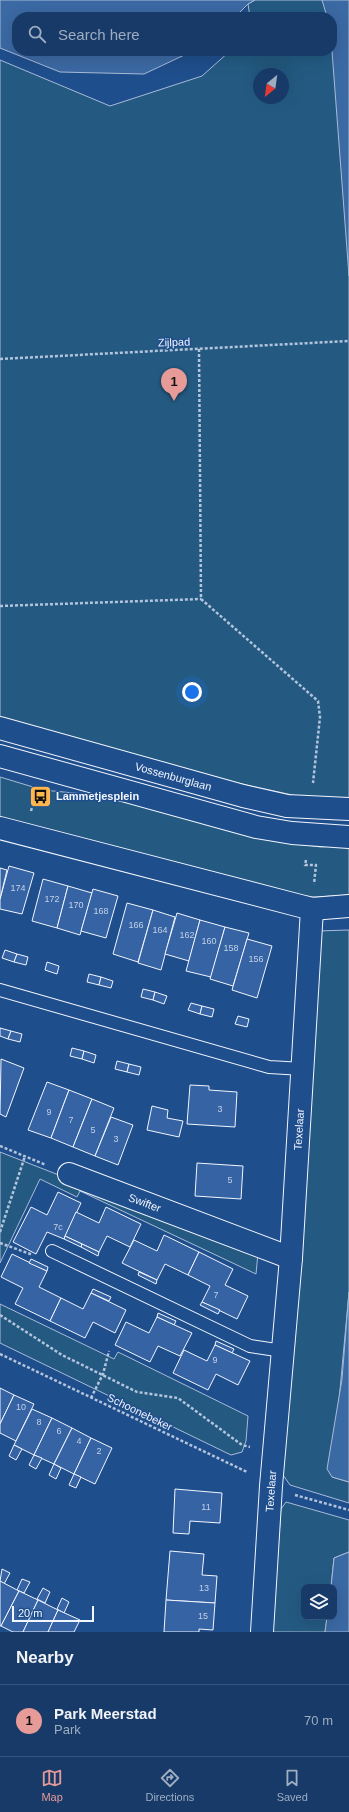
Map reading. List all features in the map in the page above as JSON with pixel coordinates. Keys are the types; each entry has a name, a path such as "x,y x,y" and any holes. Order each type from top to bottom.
{"street":[{"name":"Vossenburglaan","path":"0,728 236,794 287,806 349,809"},
{"path":"0,756 256,827 308,835 349,837"},
{"path":"0,828 312,909 349,906"},
{"name":"Texelaar","path":"262,1632 271,1486 291,1258 312,909"},
{"name":"Swifter","path":"69,1174 291,1258"}],"lane":[{"path":"0,990 268,1067 303,1069"},
{"path":"52,1251 250,1346 283,1351"}],"path":[{"name":"Zijlpad","path":"0,359 199,349 301,342 349,341"},
{"path":"199,349 201,599"},
{"path":"0,606 201,599 318,700 320,717 311,807"},
{"path":"308,835 305,865 316,865 312,909"},
{"path":"0,1146 69,1174"},
{"path":"0,1232 25,1156"},
{"path":"0,1242 42,1258 52,1251"},
{"path":"0,1315 62,1355 138,1392 178,1398 242,1445 274,1451"},
{"path":"91,1398 103,1374 109,1352"},
{"name":"Schoonebeker","path":"0,1354 271,1486 286,1492 349,1510"}],"shaded area":[{"path":"0,0 255,0 248,4 240,12 12,12 12,53 0,48"},
{"path":"255,0 349,0 349,799 306,798 238,783 0,717 0,60 110,106 202,76 224,56 337,56 337,12 249,12 248,4"},
{"path":"322,0 349,0 349,276 332,56 337,56 337,12 326,12"},
{"path":"20,56 182,56 144,74 60,72"},
{"path":"0,777 43,790 105,796 281,842 321,847 349,845 349,895 314,897 273,891 0,818"},
{"path":"349,930 349,1292 332,1477 349,1482 349,1503 290,1485 283,1475 317,931"},
{"path":"0,1152 258,1253 256,1274 80,1191 77,1197 40,1179 0,1263"},
{"path":"349,1292 349,1482 332,1477 327,1469 342,1379"},
{"path":"0,1304 114,1359 118,1352 248,1416 246,1441 242,1452 231,1455 0,1343"},
{"path":"286,1502 349,1520 349,1552 334,1558 331,1584 301,1584 301,1620 327,1620 325,1632 272,1632 281,1509"},
{"path":"349,1552 349,1632 325,1632 327,1620 337,1620 337,1584 331,1584 334,1558"}],"building":[{"path":"9,866 34,873 22,914 0,909 0,899"},
{"path":"0,868 7,870 0,899"},
{"path":"43,879 68,886 57,928 32,921"},
{"path":"68,886 92,893 80,935 57,928"},
{"path":"93,889 118,896 106,938 81,931"},
{"path":"127,903 153,910 138,962 113,954"},
{"path":"153,910 175,917 161,970 138,963"},
{"path":"177,913 200,920 189,961 165,954"},
{"path":"200,920 225,927 211,977 186,971"},
{"path":"225,927 249,933 233,986 210,979"},
{"path":"247,939 272,946 257,998 232,990"},
{"path":"5,950 17,954 14,962 2,958"},
{"path":"17,954 28,957 26,965 14,962"},
{"path":"47,962 59,966 57,974 45,970"},
{"path":"89,974 101,977 99,985 87,982"},
{"path":"101,977 113,981 111,988 99,985"},
{"path":"143,989 155,992 153,1000 141,997"},
{"path":"155,992 167,996 164,1004 153,1000"},
{"path":"191,1003 202,1006 200,1014 188,1010"},
{"path":"202,1006 214,1009 212,1017 200,1014"},
{"path":"238,1016 249,1019 247,1027 235,1024"},
{"path":"0,1028 11,1031 8,1039 0,1036"},
{"path":"11,1031 22,1034 20,1042 8,1039"},
{"path":"72,1048 84,1051 82,1059 70,1056"},
{"path":"84,1051 96,1055 94,1063 82,1059"},
{"path":"1,1059 24,1068 6,1117 0,1114"},
{"path":"117,1061 129,1064 127,1072 115,1069"},
{"path":"129,1064 141,1067 139,1075 127,1072"},
{"path":"47,1082 69,1090 51,1138 28,1130"},
{"path":"190,1085 209,1086 209,1090 237,1092 235,1127 187,1124"},
{"path":"69,1090 92,1099 73,1147 51,1138"},
{"path":"92,1099 114,1108 95,1156 73,1147"},
{"path":"152,1106 168,1110 167,1118 183,1121 179,1137 147,1130"},
{"path":"111,1117 133,1125 118,1165 95,1156"},
{"path":"197,1163 243,1166 241,1199 195,1196"},
{"path":"58,1192 81,1203 64,1239 47,1232 36,1254 13,1242 31,1207 47,1215"},
{"path":"106,1207 141,1224 130,1247 107,1236 99,1252 65,1236 76,1212 99,1223"},
{"path":"164,1235 199,1252 188,1275 165,1264 157,1280 122,1263 134,1240 157,1251"},
{"path":"65,1236 82,1244 81,1247 64,1239"},
{"path":"82,1244 99,1252 98,1256 81,1247"},
{"path":"199,1252 233,1269 225,1285 248,1296 237,1319 202,1302 210,1286 188,1275"},
{"path":"12,1254 47,1271 39,1287 61,1298 50,1321 15,1304 23,1288 1,1277"},
{"path":"31,1259 48,1267 47,1271 29,1263"},
{"path":"139,1272 157,1280 156,1284 138,1275"},
{"path":"93,1289 111,1297 109,1301 91,1293"},
{"path":"91,1293 126,1310 115,1333 93,1322 85,1338 50,1321 61,1298 83,1309"},
{"path":"202,1302 220,1310 218,1314 200,1305"},
{"path":"158,1313 176,1321 174,1325 157,1317"},
{"path":"157,1317 192,1333 180,1356 158,1346 150,1362 115,1345 126,1322 149,1333"},
{"path":"216,1341 234,1349 232,1353 215,1345"},
{"path":"215,1345 250,1361 238,1385 216,1374 208,1390 173,1373 184,1350 207,1361"},
{"path":"0,1388 14,1395 0,1424"},
{"path":"14,1395 34,1404 16,1441 0,1433 0,1424"},
{"path":"32,1409 52,1418 34,1455 14,1445"},
{"path":"52,1418 72,1428 54,1464 34,1455"},
{"path":"72,1428 91,1438 74,1474 54,1464"},
{"path":"91,1438 112,1448 95,1484 74,1474"},
{"path":"14,1445 22,1449 16,1460 9,1456"},
{"path":"34,1455 42,1458 36,1469 29,1465"},
{"path":"54,1464 61,1468 56,1479 49,1475"},
{"path":"74,1474 81,1477 76,1488 69,1485"},
{"path":"175,1489 222,1493 220,1523 190,1521 189,1534 173,1533"},
{"path":"170,1551 204,1554 202,1575 217,1576 215,1603 166,1600"},
{"path":"2,1569 10,1573 4,1584 0,1581"},
{"path":"22,1579 30,1582 24,1593 17,1590"},
{"path":"0,1581 19,1591 1,1626 0,1626"},
{"path":"43,1588 50,1592 45,1603 37,1599"},
{"path":"19,1591 38,1600 23,1632 13,1632 1,1626"},
{"path":"62,1598 69,1602 64,1613 57,1609"},
{"path":"38,1600 58,1610 48,1632 23,1632"},
{"path":"166,1600 215,1603 213,1630 199,1629 199,1632 164,1632"},
{"path":"58,1610 80,1620 74,1632 48,1632"}],"place":[{"name":"Park Meerstad","path":"174,401"},
{"name":"Lammetjesplein","path":"41,796"}]}
